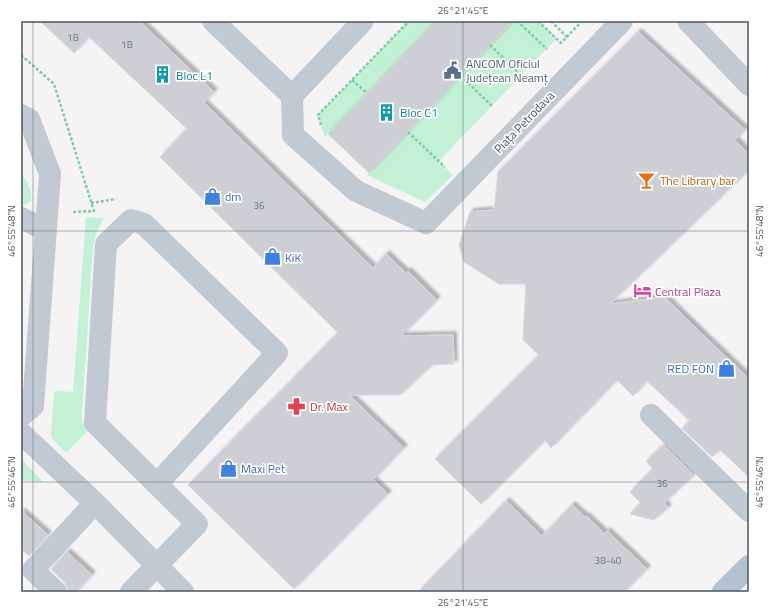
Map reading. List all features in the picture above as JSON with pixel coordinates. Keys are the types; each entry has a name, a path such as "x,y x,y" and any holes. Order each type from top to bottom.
{"main road":[{"path":"723,592 749,566"}],"street":[{"path":"213,21 292,96 363,21"},
{"name":"Piața Petrodava","path":"292,96 293,135 356,192 426,223 622,21"},
{"path":"688,21 749,85"},
{"path":"21,115 29,119 50,174 33,406 21,416"},
{"path":"21,218 46,230"},
{"path":"131,592 197,524 95,423 106,244 131,220 144,224 277,354 157,484"},
{"path":"651,414 749,511"},
{"path":"21,433 95,503 183,592"},
{"path":"56,592 33,570 95,503"}],"path":[{"path":"318,116 408,21"},
{"path":"517,21 547,48"},
{"path":"538,21 561,43 582,21"},
{"path":"551,21 567,37"},
{"path":"490,45 521,75"},
{"path":"461,76 492,106"},
{"path":"352,80 367,93"},
{"path":"408,132 439,161"}],"green space":[{"path":"409,21 436,21 325,137 318,115"},
{"path":"513,21 538,21 557,38 439,161 453,175 425,202 367,175"},
{"path":"21,174 28,183 31,193 31,201 25,205 21,203"},
{"path":"86,217 104,218 96,233 93,246 82,413 82,421 87,429 86,433 66,453 53,440 51,434 54,392 73,392"},
{"path":"21,460 24,462 43,482 21,480"}],"building":[{"path":"40,21 139,21 214,92 204,103 373,268 386,254 406,273 408,271 437,300 401,336 453,335 454,364 432,365 400,395 349,395 404,448 373,480 388,494 294,589 188,485 338,333 160,157 187,129 89,37 74,53"},
{"name":"Bloc C1","path":"436,21 513,21 369,173 328,134"},
{"path":"638,32 745,130 735,140 749,154 749,170 610,304 664,297 749,379 749,477 720,450 712,457 682,428 690,421 647,381 633,396 617,380 551,448 545,440 481,504 435,459 539,355 523,340 526,284 499,284 464,262 459,245 470,212 494,210 498,172"},
{"path":"664,445 694,475 664,503 668,508 654,520 630,514 641,503 630,492 653,469 646,461"},
{"path":"506,501 542,536 572,505 605,534 607,531 647,569 624,592 418,592"},
{"path":"21,511 48,535 29,556 21,549"},
{"path":"67,552 92,575 76,592 69,592 65,583 51,569"}],"place":[{"name":"ANCOM Oficiul Judeţean Neamţ","path":"453,70"},
{"name":"Bloc L1","path":"163,75"},
{"name":"Bloc C1","path":"387,112"},
{"name":"The Library bar","path":"647,180"},
{"name":"dm","path":"212,196"},
{"name":"KiK","path":"272,257"},
{"name":"Central Plaza","path":"642,291"},
{"name":"RED FON","path":"727,368"},
{"name":"Dr. Max","path":"297,406"},
{"name":"Maxi Pet","path":"228,468"}]}
